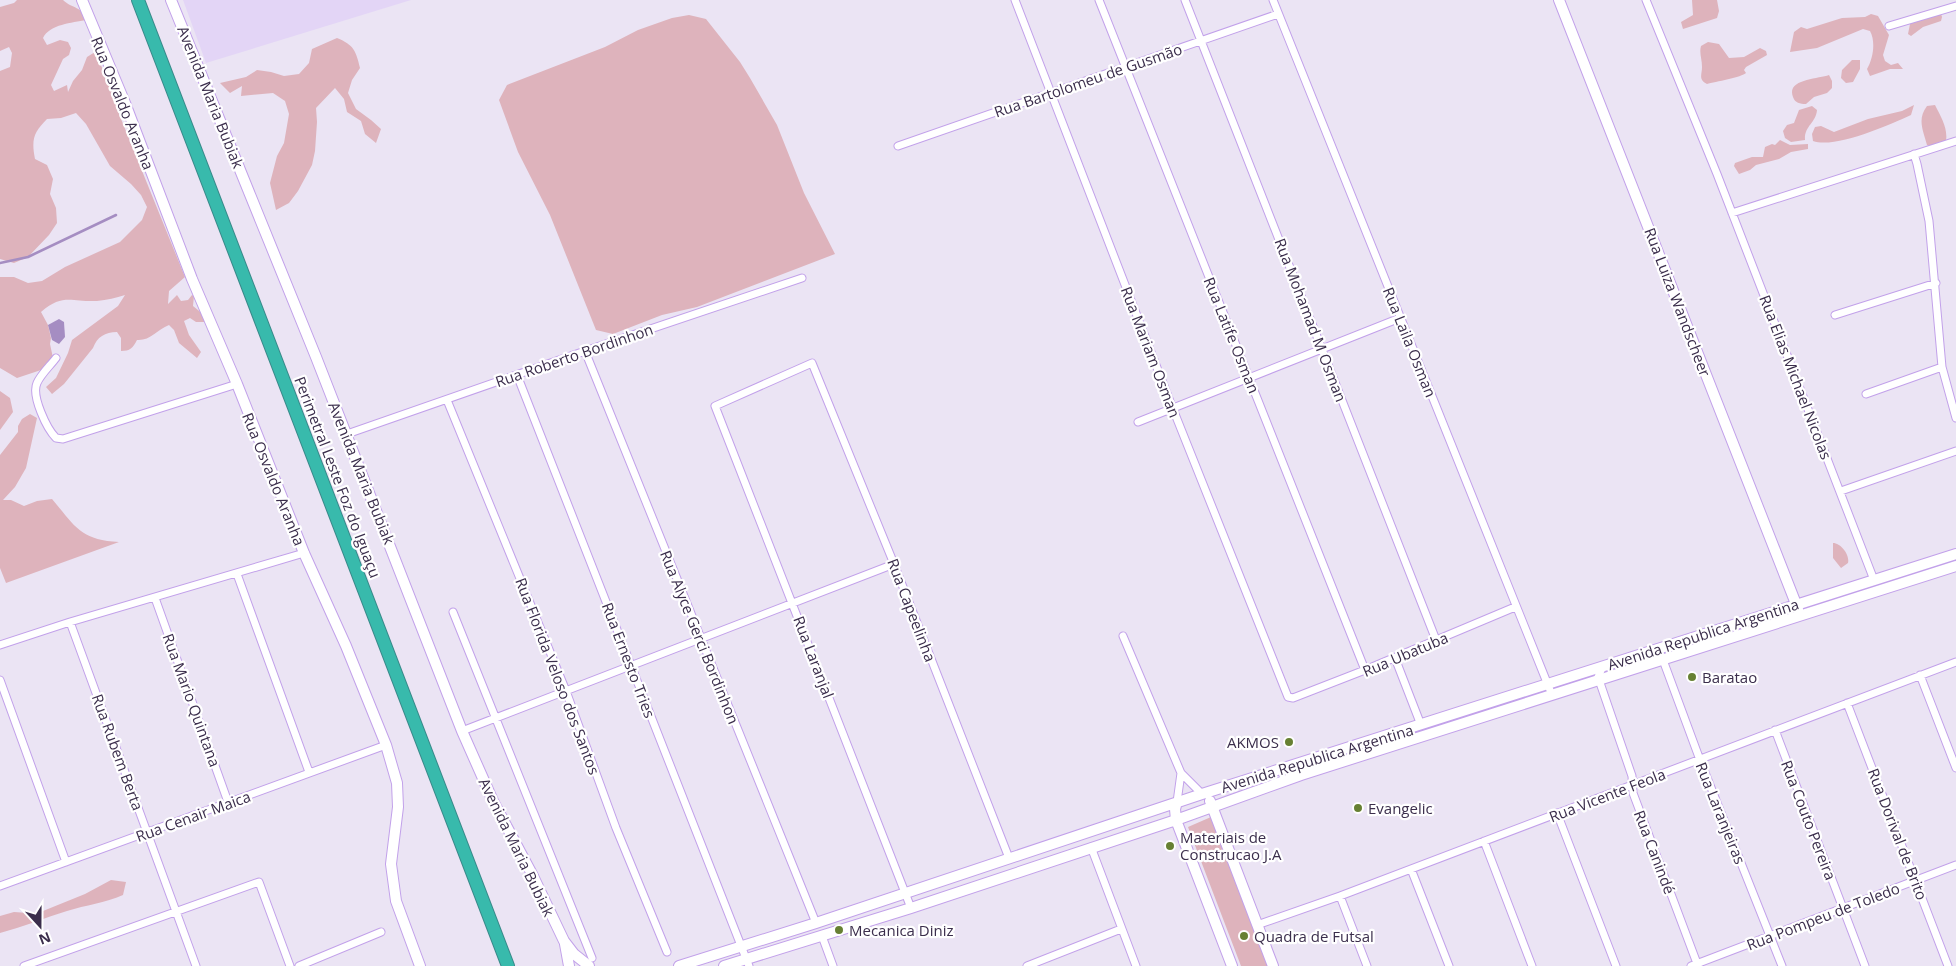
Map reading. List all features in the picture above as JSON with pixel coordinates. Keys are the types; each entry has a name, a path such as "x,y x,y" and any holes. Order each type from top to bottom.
{"highway":[{"name":"Perimetral Leste Foz do Iguaçu","path":"138,0 508,966"}],"street":[{"name":"Rua Osvaldo Aranha","path":"82,0 125,104 192,279 237,384 304,553 346,646 386,745 397,783 398,807 391,864 396,901 420,966"},
{"name":"Avenida Maria Bubiak","path":"171,0 347,434 462,731 493,802 532,874 564,941 574,954 590,962"},
{"name":"Rua Mariam Osman","path":"1015,0 1284,692 1288,697 1293,698"},
{"name":"Rua Latife Osman","path":"1099,0 1365,670"},
{"name":"Rua Mohamad M Osman","path":"1185,0 1436,640"},
{"name":"Rua Laila Osman","path":"1273,0 1552,695"},
{"name":"Rua Luiza Wandscheer","path":"1559,0 1800,616"},
{"name":"Rua Elias Michael Nicolas","path":"1646,0 1717,174 1874,580"},
{"path":"1889,26 1956,5 1954,0"},
{"name":"Rua Bartolomeu de Gusmão","path":"898,146 1278,14"},
{"path":"1732,214 1956,141"},
{"path":"1914,154 1918,164 1929,221 1936,283 1937,327 1942,368 1956,418"},
{"name":"Rua Roberto Bordinhon","path":"347,434 802,278"},
{"path":"1835,315 1936,283"},
{"path":"1138,422 1400,318"},
{"name":"Rua Alyce Gerci Bordinhon","path":"585,351 816,923"},
{"path":"56,358 37,383 36,394 50,432 56,438 63,439 237,384"},
{"name":"Rua Capeelinha","path":"715,406 812,363 894,564 1009,858"},
{"path":"1866,394 1942,368"},
{"name":"Rua Ernesto Tries","path":"517,375 747,963"},
{"name":"Rua Florida Veloso dos Santos","path":"447,400 566,691 616,828 667,952"},
{"name":"Rua Laranjal","path":"715,406 911,908"},
{"path":"1841,491 1956,451"},
{"path":"0,645 70,622 304,553"},
{"name":"Avenida Republica Argentina","path":"679,966 816,923 1202,794 1956,554"},
{"path":"462,731 894,564"},
{"name":"Avenida Republica Argentina","path":"724,966 747,963 822,936 1176,820 1301,775 1956,566"},
{"path":"237,574 309,772"},
{"name":"Rua Mario Quintana","path":"155,598 228,802"},
{"name":"Rua Ubatuba","path":"1293,698 1395,658 1516,607"},
{"path":"453,612 590,962"},
{"name":"Rua Rubem Berta","path":"70,622 196,966"},
{"path":"1123,636 1181,773 1207,798 1212,806 1273,966"},
{"path":"1652,650 1659,653 1663,660"},
{"path":"1395,658 1420,725"},
{"name":"Rua Laranjeiras","path":"1663,660 1700,760 1782,966"},
{"name":"Rua Vicente Feola","path":"1257,925 1412,869 1956,662"},
{"path":"1599,680 1599,674 1603,666"},
{"path":"1920,675 1956,768"},
{"path":"0,680 66,862"},
{"name":"Rua Canindé","path":"1599,680 1632,776 1633,793 1695,965"},
{"name":"Rua Dorival de Brito","path":"1847,703 1948,966"},
{"name":"Rua Couto Pereira","path":"1775,730 1865,966"},
{"name":"Rua Cenair Maica","path":"0,886 386,745"},
{"path":"1181,773 1178,802 1175,809 1176,820 1232,966"},
{"path":"1558,813 1616,966"},
{"path":"1484,841 1532,966"},
{"path":"1091,847 1136,966"},
{"name":"Rua Pompeu de Toledo","path":"1695,965 1956,866"},
{"path":"1412,869 1449,966"},
{"path":"24,966 259,882 290,966"},
{"path":"1340,896 1367,966"},
{"path":"1027,966 1121,929"},
{"path":"299,966 381,932"},
{"path":"822,936 833,966"},
{"name":"Avenida Maria Bubiak","path":"564,941 569,966"}],"shaded area":[{"path":"17,0 63,0 85,15 86,20 56,27 46,33 43,38 47,45 60,40 68,42 71,48 69,55 63,59 51,85 54,91 67,85 68,92 73,81 82,70 87,57 95,52 115,97 117,109 185,277 169,291 168,304 177,295 181,301 188,300 192,295 194,296 193,306 204,315 204,322 196,322 190,318 184,321 189,335 201,352 197,358 179,343 174,330 169,325 146,339 137,340 131,348 124,351 121,351 121,338 117,332 109,333 99,338 64,384 52,394 46,387 56,378 72,340 118,306 125,295 97,301 62,300 55,302 41,312 48,325 53,358 44,369 17,378 0,368 0,277 14,277 28,283 42,281 65,267 120,242 142,220 147,207 141,195 110,166 86,124 76,113 61,118 47,119 36,132 34,152 35,159 47,165 53,179 50,194 56,208 57,223 49,235 28,257 14,263 0,259 0,71 10,67 12,53 9,47 0,51 0,7 14,3"},
{"path":"183,0 411,0 206,63"},
{"path":"1692,0 1717,0 1719,11 1717,18 1683,29 1681,22 1693,15"},
{"path":"1871,14 1878,16 1889,35 1883,55 1885,61 1891,65 1898,63 1903,69 1890,69 1870,76 1867,69 1871,60 1873,40 1870,31 1863,29 1817,48 1790,52 1794,32 1801,27 1807,29 1842,18 1865,17"},
{"path":"1941,14 1941,21 1923,27 1911,36 1908,34 1910,24 1913,22"},
{"path":"689,15 706,19 740,62 750,78 777,125 804,193 835,254 697,307 662,315 613,334 596,330 550,215 518,152 499,100 507,85 605,47 638,30 672,18"},
{"path":"337,38 351,46 360,68 352,80 348,93 356,109 381,129 376,143 365,134 361,121 347,112 344,99 335,88 316,108 315,151 312,165 289,203 276,210 270,183 277,156 284,143 289,114 285,101 273,93 241,96 242,86 230,93 220,83 246,77 257,70 284,76 299,74 309,63 312,49"},
{"path":"1708,42 1719,44 1729,58 1744,57 1760,48 1766,51 1767,55 1746,67 1744,75 1707,84 1701,79 1700,51 1701,46"},
{"path":"1852,60 1860,60 1860,69 1853,82 1846,83 1841,78 1842,70"},
{"path":"1829,75 1832,81 1832,88 1827,93 1814,97 1806,104 1795,101 1792,91 1798,83"},
{"path":"1914,105 1911,115 1862,135 1834,142 1823,143 1813,141 1812,134 1815,127 1821,126 1834,132 1868,119 1902,111"},
{"path":"1935,105 1944,123 1946,141 1932,147 1927,145 1922,115 1927,106"},
{"path":"1812,106 1817,110 1815,118 1806,131 1805,140 1791,142 1785,138 1783,131 1787,125 1794,123 1799,110"},
{"path":"1780,140 1790,145 1808,144 1808,149 1791,152 1779,159 1756,165 1750,170 1739,174 1734,166 1735,163 1752,157 1763,157 1765,147 1772,144 1775,145"},
{"path":"59,319 64,322 65,337 59,344 52,340 48,325"},
{"path":"0,391 10,398 13,412 0,430"},
{"path":"30,414 37,418 26,468 15,487 3,500 11,500 24,506 37,501 52,499 73,524 87,535 106,541 119,542 6,583 0,568 0,455 18,432 18,426 22,419"},
{"path":"1833,543 1842,547 1848,556 1848,563 1841,568 1833,558"},
{"path":"1211,817 1268,966 1241,966 1188,827"},
{"path":"111,880 126,882 123,895 0,933 0,916 14,912 43,911 85,894"}],"waterway":[{"path":"0,263 28,257 116,215"}],"place":[{"name":"Baratao","path":"1692,677"},
{"name":"AKMOS","path":"1289,742"},
{"name":"Evangelic","path":"1358,808"},
{"name":"Materiais de Construcao J.A","path":"1170,846"},
{"name":"Mecanica Diniz","path":"839,930"},
{"name":"Quadra de Futsal","path":"1244,936"}]}
